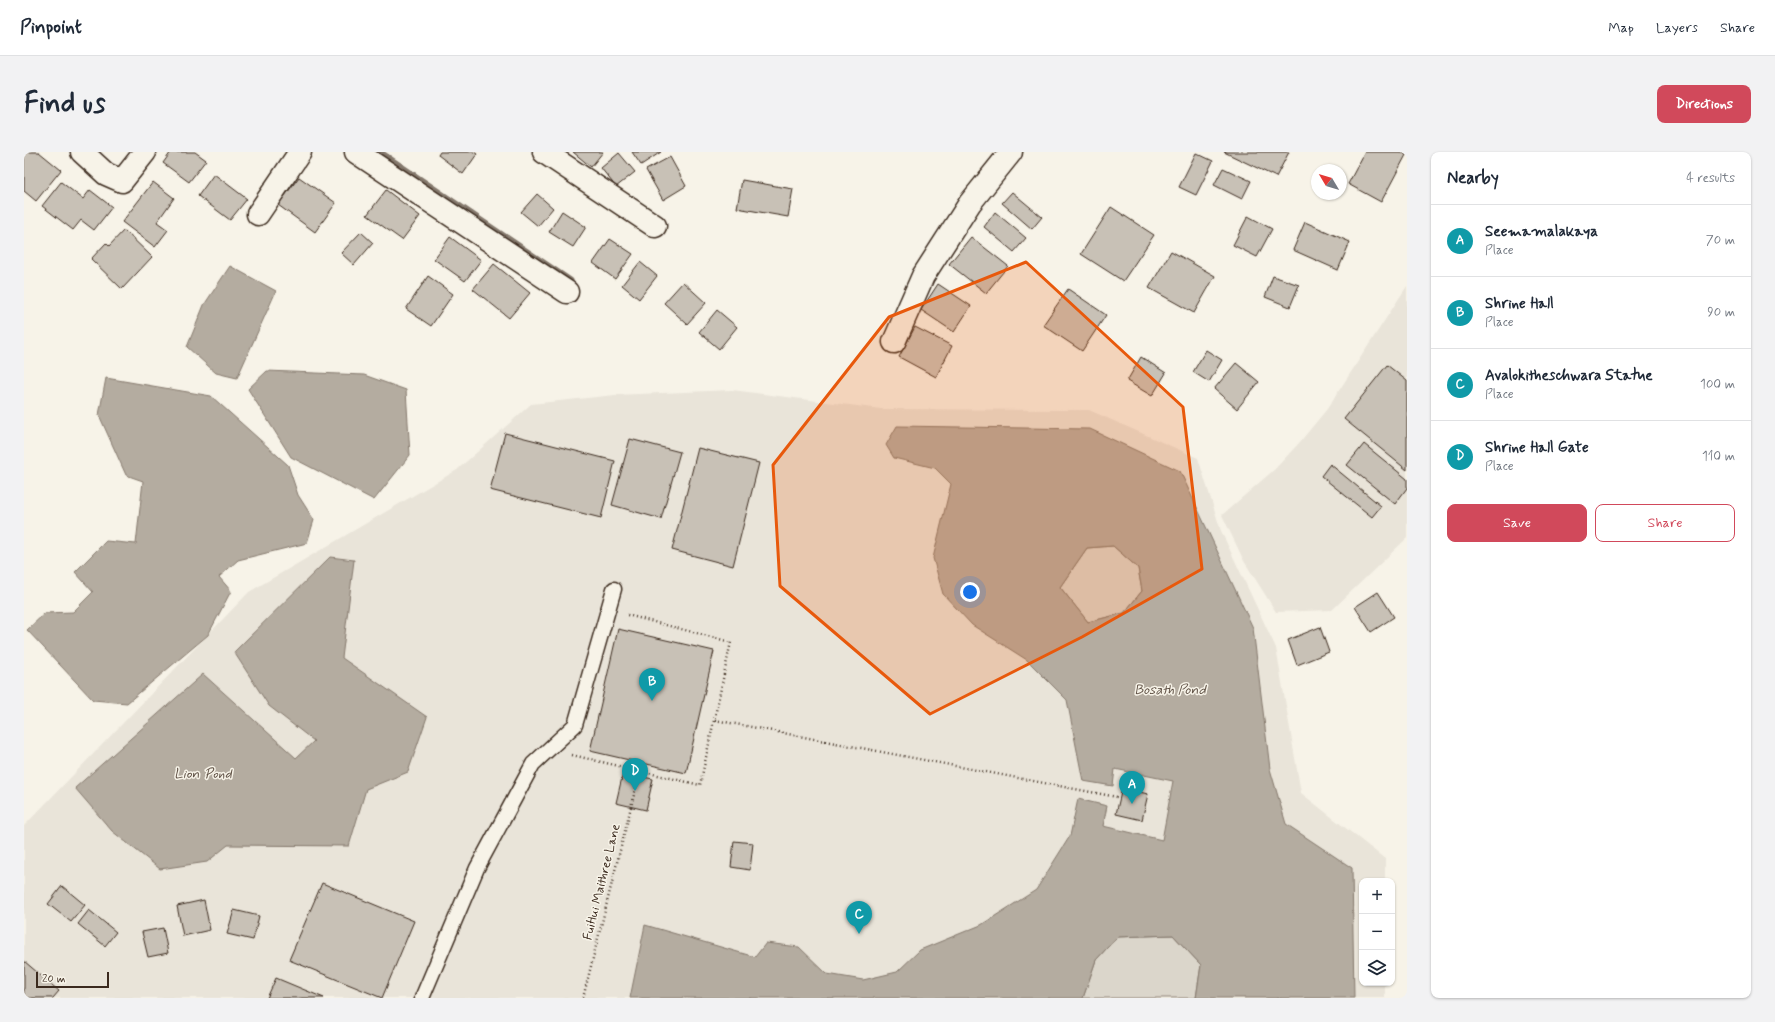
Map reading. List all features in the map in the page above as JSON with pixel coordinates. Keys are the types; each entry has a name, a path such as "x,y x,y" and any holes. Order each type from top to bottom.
{"street":[{"path":"82,152 106,174 122,181 145,152"},
{"path":"258,214 300,152"},
{"path":"356,152 567,292"},
{"path":"544,152 655,226"},
{"path":"894,342 923,276 970,203 1011,152"}],"lane":[{"path":"422,998 477,868 533,764 575,725 614,589"}],"path":[{"path":"549,749 700,785 731,642 608,610"},
{"path":"715,720 1117,797"},
{"name":"FuiHui Maithree Lane","path":"583,998 640,771"}],"highlighted area":[{"path":"1026,262 1183,407 1202,569 1082,637 930,714 780,586 773,465 889,317"}],"shaded area":[{"path":"1407,286 1407,538 1332,610 1276,612 1244,561 1222,515 1275,469 1327,409"},
{"path":"732,390 881,409 1089,410 1198,458 1221,531 1276,648 1301,793 1385,859 1385,878 1359,878 1359,986 1385,986 1385,998 24,998 24,826 249,592 457,470 531,404 615,395"},
{"path":"1113,546 1138,568 1142,591 1124,613 1088,622 1060,587 1087,548"},
{"path":"1173,935 1201,965 1196,998 1083,998 1096,960 1117,937"}],"water":[{"path":"230,266 276,291 237,378 216,373 187,347 204,305"},
{"path":"267,371 364,375 406,390 410,455 374,500 291,457 248,389"},
{"path":"106,378 211,396 288,465 298,495 314,520 307,543 238,560 219,577 231,591 208,635 127,703 93,700 27,630 45,613 73,612 93,592 75,572 106,541 136,544 143,481 126,475 99,415"},
{"name":"Bosath Pond","path":"897,426 1090,429 1180,471 1253,628 1270,769 1286,824 1352,868 1354,998 1196,998 1201,965 1173,935 1117,937 1096,960 1083,998 630,998 645,925 755,957 766,943 799,947 827,974 863,980 897,972 920,950 981,925 1036,890 1070,836 1078,799 1107,806 1103,826 1162,840 1173,781 1115,769 1113,786 1083,781 1067,700 1027,660 972,625 943,594 933,558 951,484 935,468 894,458 886,445","holes":["1113,546 1138,568 1142,591 1124,613 1088,622 1060,587 1087,548"]},
{"name":"Lion Pond","path":"330,557 354,560 342,658 427,717 408,772 366,789 349,846 228,845 207,862 160,869 112,831 75,788 203,674 296,758 314,741 269,706 234,652"}],"building":[{"path":"24,152 39,152 61,170 36,201 24,191"},
{"path":"171,152 195,152 206,160 189,182 163,163"},
{"path":"440,152 474,152 477,154 463,174 438,155"},
{"path":"573,152 603,152 591,167"},
{"path":"632,152 661,152 641,165"},
{"path":"1224,152 1289,152 1276,177"},
{"path":"1365,152 1401,152 1406,155 1381,202 1348,184"},
{"path":"619,153 635,172 616,187 601,168"},
{"path":"1196,153 1213,161 1196,195 1179,187"},
{"path":"670,157 686,186 663,200 646,170"},
{"path":"1223,168 1251,181 1242,199 1214,185"},
{"path":"214,174 247,199 230,220 198,196"},
{"path":"299,177 336,203 315,232 278,205"},
{"path":"742,180 793,189 788,217 737,208"},
{"path":"61,182 83,199 90,190 112,207 94,230 81,220 73,230 42,206"},
{"path":"153,182 174,198 157,222 168,230 155,247 122,222"},
{"path":"386,190 420,216 402,240 367,215"},
{"path":"1012,192 1042,217 1032,229 1002,203"},
{"path":"537,194 553,208 538,226 521,212"},
{"path":"1111,207 1154,235 1123,281 1081,254"},
{"path":"562,211 586,227 573,247 549,232"},
{"path":"995,212 1026,238 1014,252 984,227"},
{"path":"1248,216 1272,229 1257,257 1233,245"},
{"path":"1305,222 1350,242 1338,270 1293,250"},
{"path":"124,230 152,257 122,289 91,259 106,243 109,246"},
{"path":"361,232 373,243 354,265 341,253"},
{"path":"450,237 481,260 465,281 434,259"},
{"path":"971,237 1008,266 986,293 949,264"},
{"path":"610,239 633,254 615,279 593,263"},
{"path":"1171,251 1215,276 1194,313 1149,288"},
{"path":"640,262 657,276 639,299 622,285"},
{"path":"494,264 530,293 509,318 473,289"},
{"path":"428,276 453,294 431,326 406,309"},
{"path":"1273,276 1299,285 1290,307 1265,297"},
{"path":"683,282 706,303 687,324 664,303"},
{"path":"938,284 971,306 954,332 921,310"},
{"path":"1068,289 1106,315 1082,351 1043,325"},
{"path":"717,310 737,327 719,349 699,332"},
{"path":"915,327 952,346 936,377 899,357"},
{"path":"1206,350 1222,360 1209,382 1193,372"},
{"path":"1141,357 1166,373 1152,396 1127,381"},
{"path":"1236,363 1259,382 1237,409 1214,389"},
{"path":"1387,365 1407,381 1407,470 1344,419"},
{"path":"505,433 615,461 601,518 490,490"},
{"path":"630,439 680,452 661,519 612,505"},
{"path":"1364,444 1407,479 1407,488 1395,504 1347,465"},
{"path":"698,448 759,463 733,566 672,550"},
{"path":"1330,464 1381,506 1372,517 1321,476"},
{"path":"1378,592 1394,617 1371,632 1355,607"},
{"path":"1320,627 1329,652 1297,665 1288,640"},
{"path":"618,629 714,651 686,773 590,751"},
{"path":"623,773 653,779 646,810 616,803"},
{"path":"1122,788 1148,794 1142,820 1116,814"},
{"path":"734,841 753,843 750,870 731,867"},
{"path":"322,883 414,921 382,998 289,960"},
{"path":"62,886 85,905 71,922 48,904"},
{"path":"204,900 210,930 183,936 177,906"},
{"path":"89,910 116,932 105,946 78,924"},
{"path":"234,910 259,916 253,940 227,934"},
{"path":"163,928 168,953 148,957 142,932"},
{"path":"24,961 59,991 53,998 24,998"},
{"path":"276,978 324,998 267,998"}],"waterway":[{"path":"379,152 570,281"}],"place":[{"name":"Shrine Hall","path":"652,701"},
{"name":"Shrine Hall Gate","path":"635,791"},
{"name":"Seemamalakaya","path":"1132,804"},
{"name":"Avalokitheschwara Statue","path":"859,934"}]}
